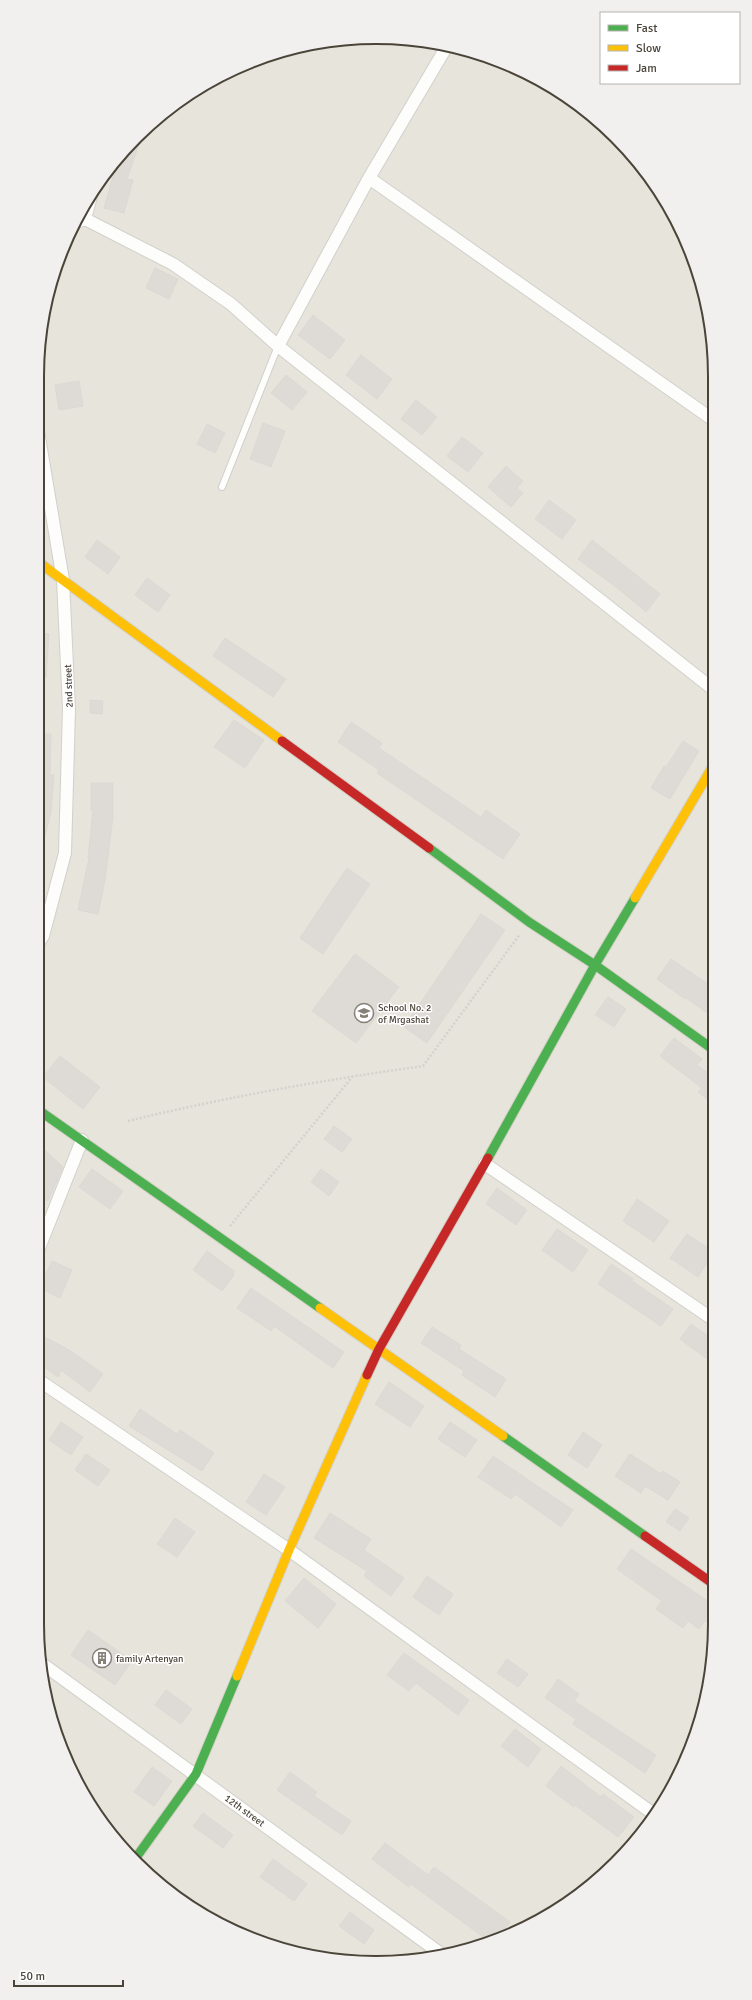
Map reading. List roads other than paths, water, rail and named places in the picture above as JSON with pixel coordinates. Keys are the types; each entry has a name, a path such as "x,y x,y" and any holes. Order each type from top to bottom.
{"street":[{"path":"278,346 369,178 444,51"},
{"path":"369,178 708,416"},
{"path":"82,222 173,264 231,304 278,346 708,685"},
{"name":"2nd street","path":"44,467 63,580 69,709 65,853 44,932"},
{"path":"44,566 528,922 595,965 708,1046"},
{"path":"138,1855 196,1774 289,1550 379,1349 485,1164 595,965 708,774"},
{"path":"44,1113 220,1238 708,1579"},
{"path":"44,1235 82,1140"},
{"path":"485,1164 708,1316"},
{"path":"44,1384 289,1550 650,1811"},
{"name":"12th street","path":"47,1667 196,1774 437,1951"}],"lane":[{"path":"222,487 278,346"}],"place":[{"name":"School No. 2 of Mrgashat","path":"364,1013"},
{"name":"family Artenyan","path":"102,1658"}]}
